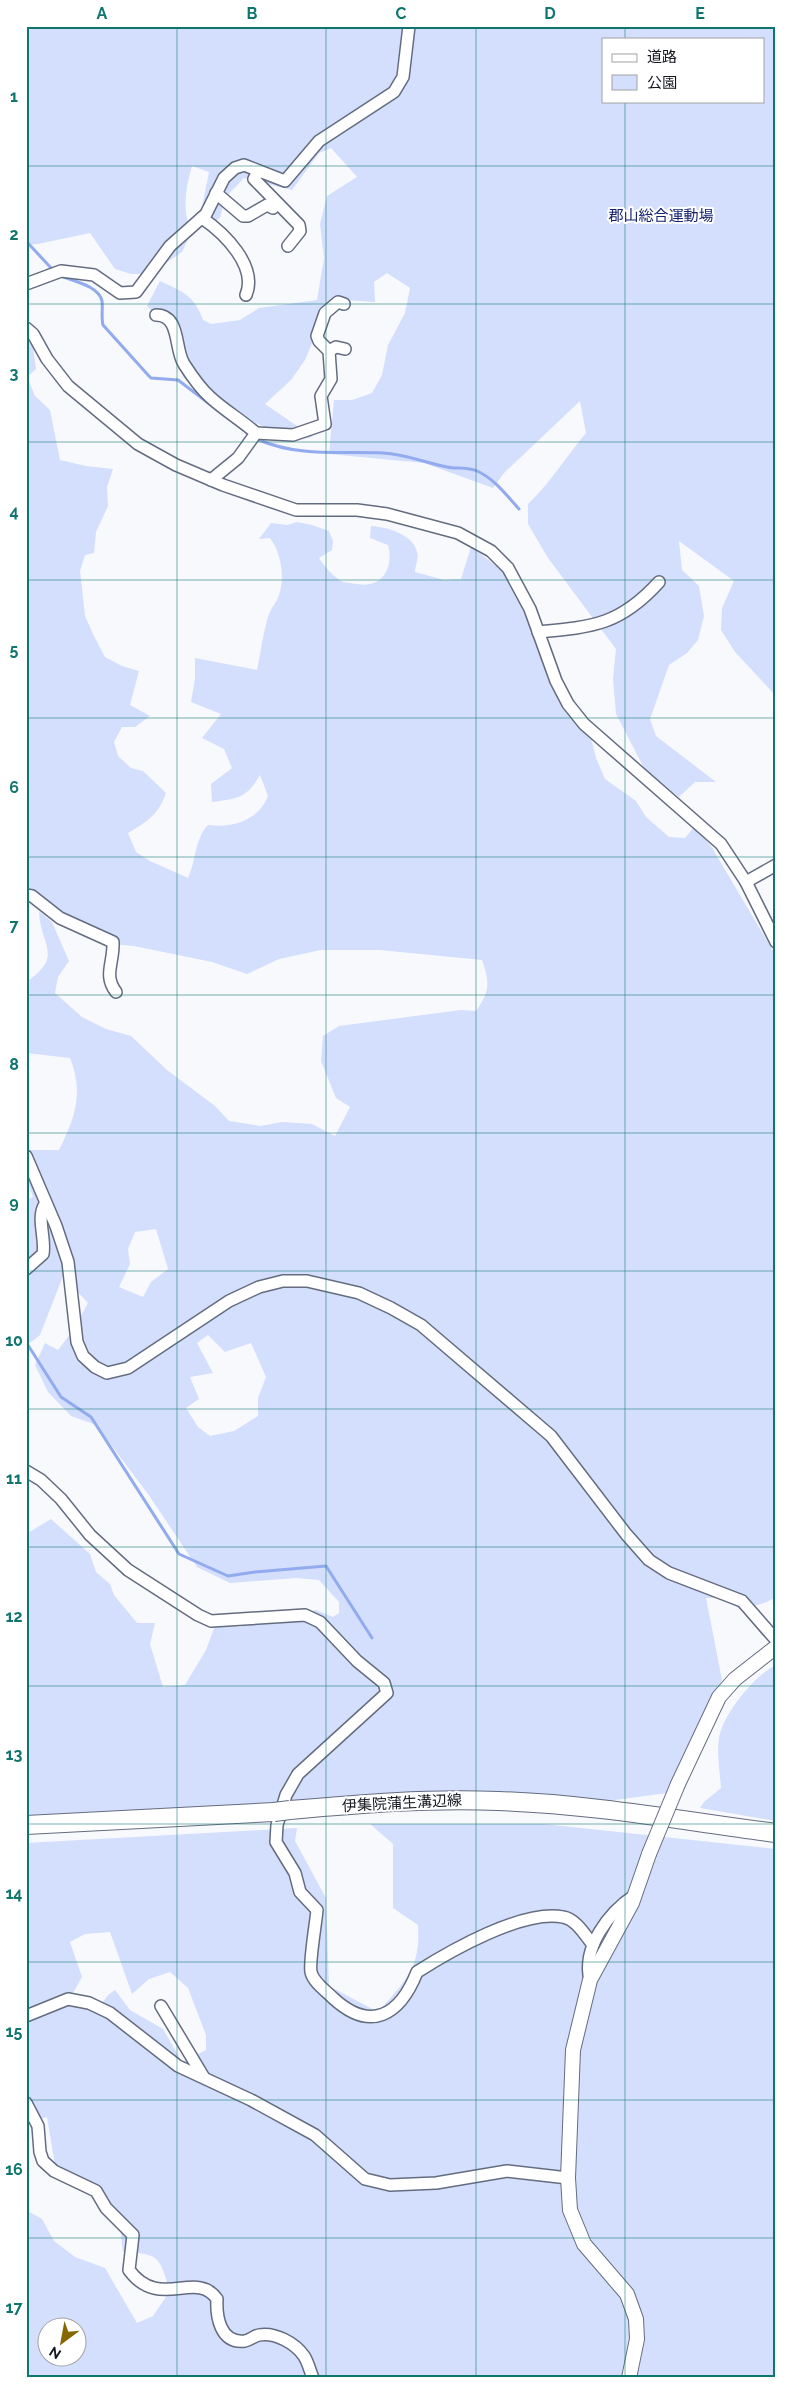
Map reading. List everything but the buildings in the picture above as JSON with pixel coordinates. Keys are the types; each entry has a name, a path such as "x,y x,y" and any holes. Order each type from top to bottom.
{"main road":[{"name":"伊集院蒲生溝辺線","path":"26,1825 282,1811 421,1801 498,1801 551,1804 776,1833"}],"street":[{"path":"26,284 61,271 94,275 120,293 136,292 170,246 206,214 224,178 235,168 244,166 286,181 319,141 394,92 403,77 409,26"},
{"path":"258,171 254,179 299,225 300,231 288,246"},
{"path":"216,193 243,216 248,216 267,204 273,208"},
{"path":"202,218 212,225 243,259 248,274 246,295"},
{"path":"156,315 160,315 171,322 176,330 177,349 183,363 209,397 256,433 294,435 325,424 321,396 331,378 329,351 319,341 317,336 320,325 330,307 338,302 344,304"},
{"path":"26,328 33,334 47,359 68,386 131,438 176,465 211,480 296,510 357,510 387,514 458,533 490,551 508,568 530,609 556,681 568,704 584,724 721,844 746,882 776,942"},
{"path":"329,351 336,347 345,349"},
{"path":"211,480 238,458 256,433"},
{"path":"538,632 583,628 603,622 640,603 659,582"},
{"path":"746,882 776,865"},
{"path":"26,895 32,896 60,918 113,942 114,954 108,977 109,983 116,992"},
{"path":"26,1156 56,1226 68,1262 77,1342 83,1356 95,1368 111,1373 128,1368 229,1301 259,1287 282,1281 306,1281 359,1293 391,1308 421,1326 551,1436 626,1534 649,1560 668,1573 742,1601 776,1640"},
{"path":"26,1269 43,1254 45,1244 40,1211 45,1204"},
{"path":"26,1471 42,1480 61,1499 90,1535 128,1570 198,1615 211,1621 305,1615 320,1622 357,1661 384,1683 387,1693 298,1774 286,1795 277,1826 276,1842 294,1873 300,1892 317,1910 311,1972 320,1986 346,2010 358,2016 379,2016 396,2006 409,1993 416,1972 501,1927 539,1917 563,1917 575,1922 593,1945"},
{"path":"628,2378 636,2339 636,2319 627,2294 584,2244 570,2210 568,2178 573,2050 590,1980 635,1894 649,1854 678,1784 719,1697 735,1679 776,1647"},
{"path":"590,1980 587,1967 593,1945 612,1913 635,1894"},
{"path":"26,2016 68,1999 89,2003 110,2012 178,2066 252,2100 315,2135 365,2179 390,2185 436,2183 508,2171 568,2178"},
{"path":"161,2006 203,2076"},
{"path":"26,2103 38,2126 40,2152 43,2161 54,2171 96,2191 106,2208 133,2235 129,2270 134,2277 151,2288 164,2291 197,2286 206,2288 217,2299 216,2315 219,2328 235,2340 245,2341 260,2335 277,2336 292,2344 304,2356 313,2378"}],"green space":[{"name":"郡山総合運動場","path":"26,26 776,26 776,696 735,652 721,630 722,608 734,581 679,541 682,570 699,586 704,616 698,640 687,653 669,665 650,719 656,736 716,782 695,782 679,797 644,768 616,714 613,679 616,649 548,558 528,524 528,504 551,479 586,433 580,401 504,473 493,488 424,463 329,454 334,400 352,400 372,393 382,375 388,345 405,313 410,288 387,273 374,282 375,302 331,299 305,360 291,380 265,404 313,437 294,440 242,417 205,397 183,377 174,349 172,332 147,306 160,281 187,295 196,305 203,320 211,324 240,320 259,308 317,300 324,258 320,224 327,196 357,177 331,148 319,153 292,190 244,178 225,198 220,218 204,228 200,217 209,172 192,166 186,191 186,208 192,231 182,252 150,274 131,274 115,269 90,233 26,245"},
{"path":"26,339 33,347 36,369 27,377 35,396 50,410 60,460 86,466 113,469 107,487 108,506 96,532 94,553 85,555 80,571 85,616 94,636 105,657 122,666 139,671 130,705 150,716 135,727 122,727 114,742 118,756 131,768 143,771 166,793 160,807 152,817 128,833 136,852 150,861 188,878 198,843 208,825 227,825 244,821 264,805 268,796 260,775 246,793 235,798 212,802 211,784 232,768 224,749 202,738 221,714 191,702 195,679 195,658 257,670 267,621 280,593 282,576 280,560 274,544 270,538 259,539 271,523 287,525 297,522 329,531 333,541 332,550 319,558 326,568 341,581 345,582 366,585 374,583 380,580 388,568 388,545 370,538 371,526 392,530 410,540 415,546 417,554 415,572 444,580 461,579 471,547 503,571 530,625 550,685 566,709 591,738 596,758 605,779 636,801 646,817 669,837 685,838 694,827 711,846 776,956 776,1597 767,1602 741,1610 722,1598 706,1598 722,1680 708,1704 667,1793 608,1801 525,1795 387,1795 296,1800 189,1810 26,1815 26,1534 51,1519 90,1554 96,1572 110,1584 114,1595 137,1623 155,1623 150,1644 163,1687 185,1685 206,1650 216,1623 239,1627 316,1610 333,1617 339,1613 339,1602 319,1580 296,1578 230,1583 197,1567 148,1494 96,1425 71,1416 48,1392 35,1365 45,1343 58,1350 74,1329 88,1303 63,1276 40,1335 26,1346 26,1200 33,1197 26,1177 26,1150 59,1150 73,1116 77,1094 70,1058 26,1053 26,982 38,973 45,965 48,957 39,911 52,922 69,961 58,977 55,993 82,1017 106,1029 131,1036 167,1070 215,1106 229,1121 261,1126 282,1122 312,1124 335,1136 350,1107 336,1098 321,1061 323,1036 339,1026 461,1010 476,1011 484,998 487,981 482,960 380,950 321,950 279,959 247,974 212,962 134,946 109,944 26,893","holes":["156,1229 168,1269 151,1282 143,1297 119,1287 130,1264 128,1249 135,1232","208,1335 225,1352 251,1343 266,1377 258,1398 258,1416 234,1431 210,1436 198,1427 186,1408 199,1399 190,1377 213,1373 197,1343"]},
{"path":"776,1665 776,1821 700,1808 704,1802 721,1788 718,1744 725,1721 736,1702 751,1684"},
{"path":"370,1824 544,1824 776,1849 776,2378 26,2378 26,2210 42,2219 54,2241 75,2257 105,2268 137,2323 153,2316 170,2291 157,2260 145,2254 123,2252 118,2220 110,2203 92,2189 56,2171 47,2117 26,2123 26,1843 297,1828 295,1841 326,1898 329,1986 378,2012 396,1992 409,1973 417,1953 418,1925 393,1908 393,1844","holes":["110,1932 132,1994 149,1979 170,1972 188,1988 206,2035 206,2050 182,2062 163,2029 130,2010 115,1990 103,2002 73,1993 82,1977 70,1942 85,1934"]}],"waterway":[{"path":"26,241 52,269"},
{"path":"61,276 96,291 102,301 103,325 151,378 178,380 249,434"},
{"path":"259,440 289,449 391,454 447,467 473,470 483,474 495,483 519,509"},
{"path":"26,1342 61,1397 91,1417 179,1554 228,1576 326,1566 372,1638"}]}
